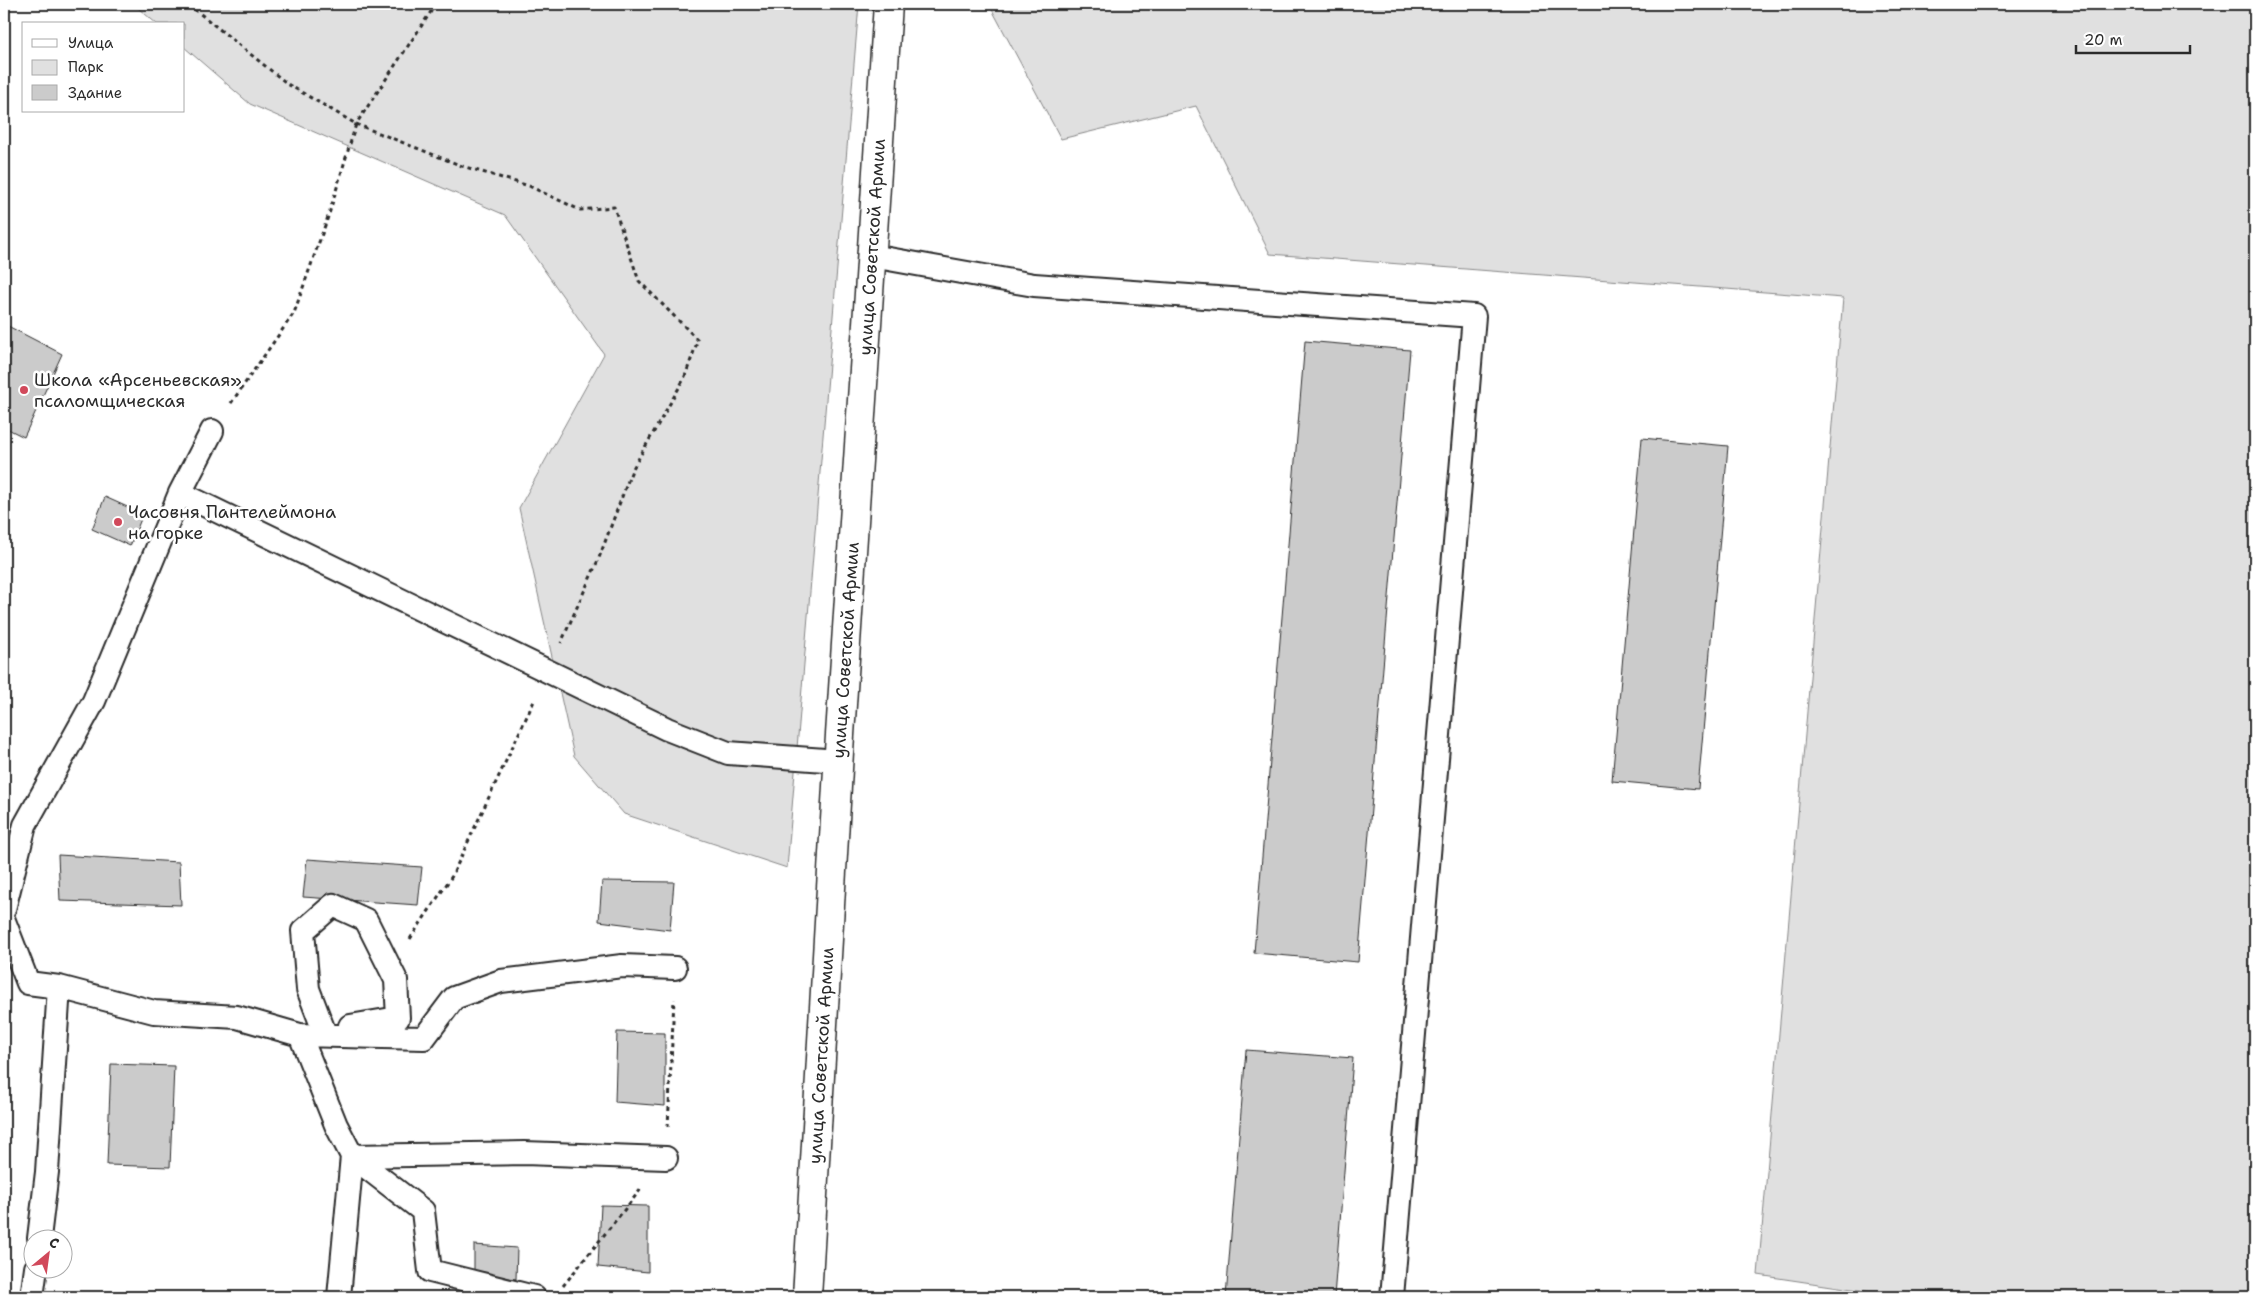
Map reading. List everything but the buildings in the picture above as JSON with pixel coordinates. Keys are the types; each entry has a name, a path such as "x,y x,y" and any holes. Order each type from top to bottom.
{"main road":[{"name":"улица Советской Армии","path":"807,1297 839,761 888,4"}],"lane":[{"path":"872,256 1034,285 1474,316 1392,1297"},
{"path":"4,909 25,825 94,701 180,493 212,431"},
{"path":"180,493 667,729 728,753 839,761"},
{"path":"300,1035 398,1018 396,980 366,920 333,905 303,930 308,989 324,1030"},
{"path":"4,922 28,983 59,987 154,1012 237,1017 300,1035 424,1038 454,998 501,981 622,966 675,968"},
{"path":"40,1228 47,1172 59,987"},
{"path":"300,1035 336,1125 352,1156 423,1211 430,1271 534,1297"},
{"path":"352,1156 524,1153 666,1158"},
{"path":"339,1297 352,1156"},
{"path":"32,1297 35,1278"}],"path":[{"path":"188,4 289,85 356,124 462,166 529,186 580,210 614,207 639,281 698,340 684,379 632,470 599,558 549,671 452,876 391,969"},
{"path":"212,431 294,313 329,214 356,124 436,4"}],"green space":[{"path":"133,4 859,4 787,868 624,814 574,756 519,508 604,354 505,215 250,104 185,48 185,22 155,22"},
{"path":"989,4 2255,4 2255,1297 1906,1297 1758,1275 1843,298 1270,254 1196,106 1061,139"}],"place":[{"name":"Школа «Арсеньевская» псаломщическая","path":"24,390"},
{"name":"Часовня Пантелеймона на горке","path":"118,522"}]}
